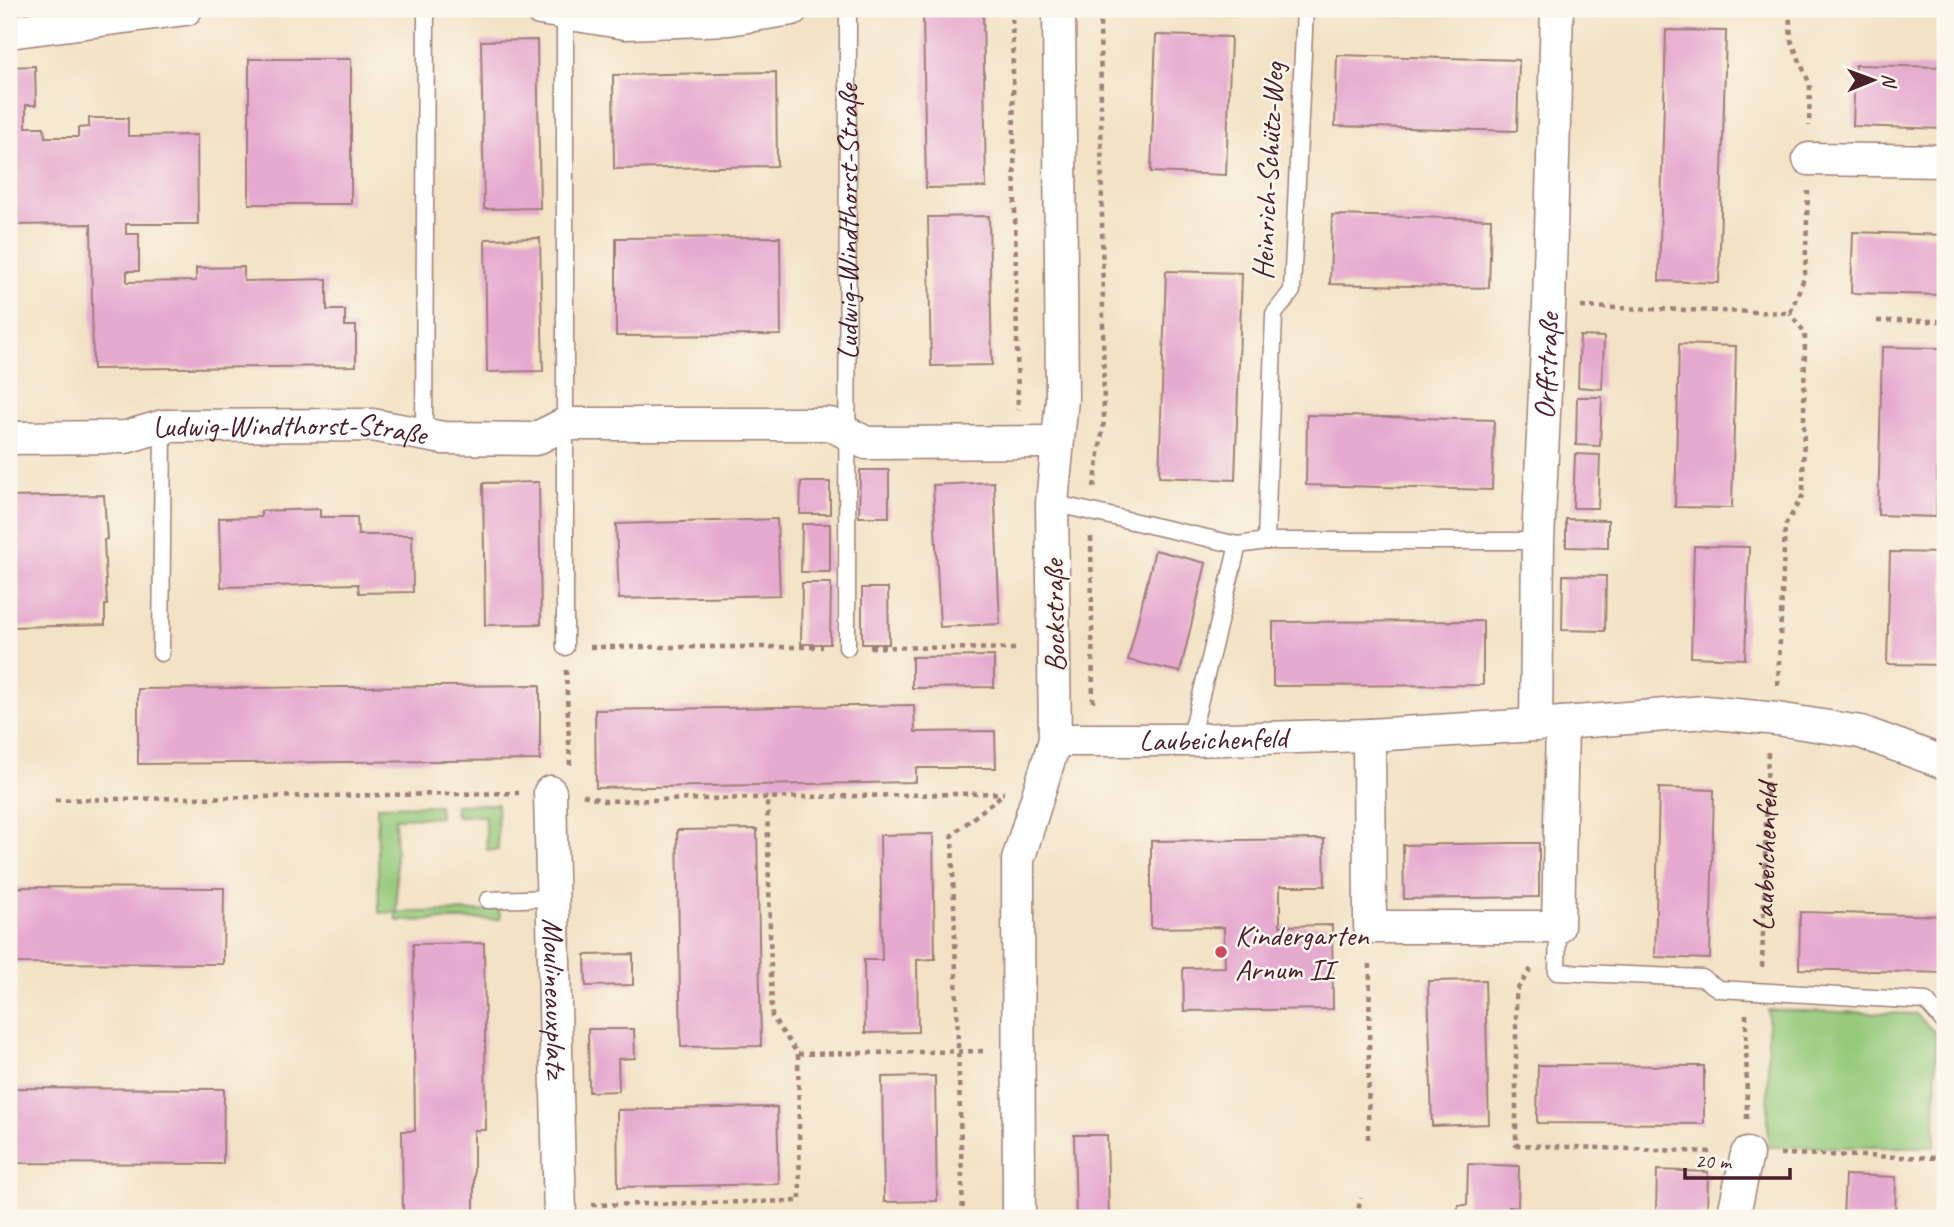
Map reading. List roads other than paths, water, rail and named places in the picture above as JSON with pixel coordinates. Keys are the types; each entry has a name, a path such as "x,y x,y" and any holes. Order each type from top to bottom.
{"street":[{"path":"9,32 186,9"},
{"path":"552,11 626,23 729,19 792,9"},
{"name":"Bockstraße","path":"1019,1218 1018,860 1055,740 1052,503 1062,399 1059,9"},
{"name":"Orffstraße","path":"1549,724 1538,541 1549,306 1557,9"},
{"path":"1809,159 1945,161"},
{"name":"Ludwig-Windthorst-Straße","path":"9,438 126,437 163,426 372,425 443,438 536,439 565,424 830,424 866,443 1057,442"},
{"name":"Laubeichenfeld","path":"1055,740 1190,740 1369,735 1704,712 1777,719 1861,732 1945,763"},
{"path":"1369,735 1370,927 1558,927 1549,724"},
{"name":"Moulineauxplatz","path":"560,784 553,898 560,1212"},
{"path":"1733,1218 1747,1154"}],"lane":[{"path":"424,436 426,9"},
{"name":"Ludwig-Windthorst-Straße","path":"847,647 848,9"},
{"name":"Heinrich-Schütz-Weg","path":"1266,541 1274,314 1292,291 1305,9"},
{"path":"552,11 565,424 565,647"},
{"path":"161,653 163,426"},
{"path":"1052,503 1238,545 1266,541 1538,541"},
{"path":"1190,740 1238,545"},
{"path":"488,900 553,898"},
{"path":"1558,927 1557,972 1702,978 1719,989 1926,1001 1945,1023"}],"place":[{"name":"Kindergarten Arnum II","path":"1221,952"}]}
